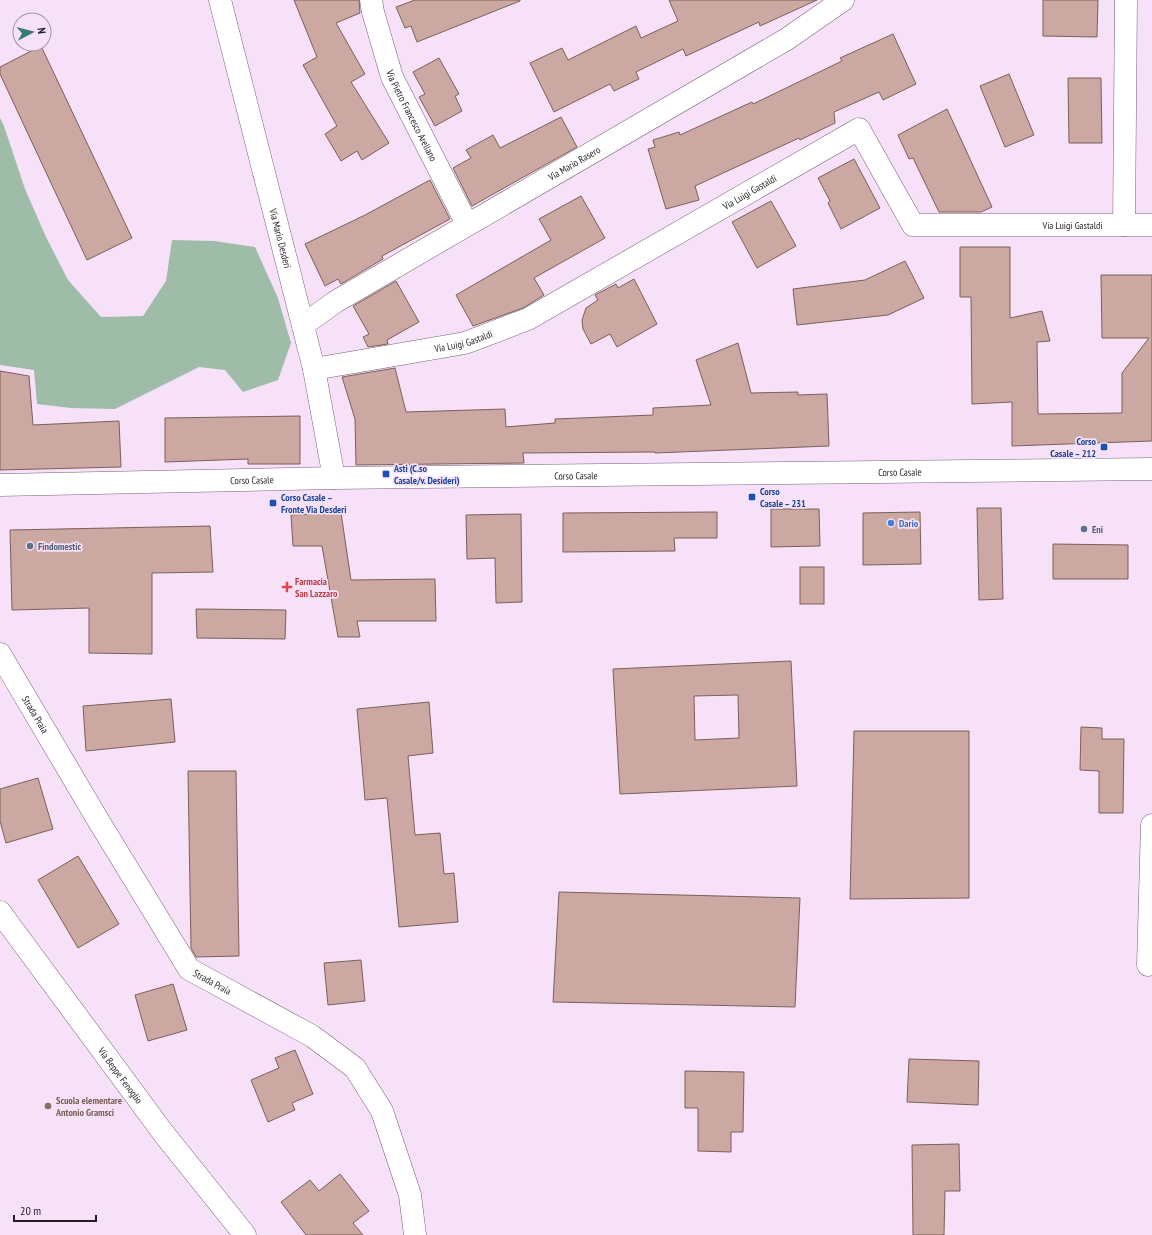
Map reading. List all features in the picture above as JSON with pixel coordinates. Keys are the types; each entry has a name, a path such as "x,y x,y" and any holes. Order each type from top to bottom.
{"street":[{"name":"Via Mario Desderi","path":"220,0 304,325 314,368 334,478"},
{"name":"Via Pietro Francesco Arellano","path":"372,0 373,12 392,77 467,224"},
{"name":"Via Mario Rasero","path":"304,325 335,302 787,39 843,0"},
{"path":"1124,225 1126,0"},
{"name":"Via Luigi Gastaldi","path":"314,368 465,343 528,319 859,129 913,225 1152,225"},
{"name":"Corso Casale","path":"0,485 334,478 1152,469"},
{"name":"Strada Praia","path":"0,654 189,970 312,1036 355,1068 382,1111 410,1195 415,1235"},
{"path":"1148,965 1152,826"},
{"name":"Via Beppe Fenoglio","path":"0,912 164,1134 245,1235"}],"green space":[{"path":"0,118 25,189 46,237 68,280 101,317 143,316 166,281 172,240 214,241 255,247 278,298 291,343 278,380 243,392 225,370 199,367 115,409 71,408 37,404 34,370 0,365"}],"building":[{"path":"294,0 359,0 360,13 336,23 365,74 351,82 389,143 362,160 357,151 341,161 325,134 337,126 303,65 317,57"},
{"path":"415,0 520,1 417,42 411,26 405,28 396,7"},
{"path":"669,0 817,0 760,26 759,22 686,56 683,49 636,72 639,79 614,91 610,84 554,112 530,63 562,48 568,60 636,26 641,38 678,21"},
{"path":"1043,0 1098,0 1097,37 1043,36"},
{"path":"893,34 916,84 883,100 879,92 834,112 835,123 695,186 699,200 666,209 648,149 655,147 653,140 679,132 680,135 752,102 753,104 842,61 840,58"},
{"path":"29,52 44,52 132,238 87,260 0,74 0,67"},
{"path":"439,58 459,94 455,96 462,111 435,126 419,97 425,94 413,72"},
{"path":"1009,74 1034,135 1005,147 980,86"},
{"path":"1068,78 1101,78 1102,143 1069,143"},
{"path":"947,109 992,207 981,212 939,212 913,158 909,159 898,135"},
{"path":"561,117 577,147 472,206 453,168 471,158 466,150 493,135 500,148"},
{"path":"854,159 880,208 841,229 828,203 830,201 818,178"},
{"path":"430,180 450,219 382,256 383,259 341,284 338,279 325,286 305,244 365,215"},
{"path":"581,196 605,238 534,278 544,295 523,308 473,326 456,295 551,240 539,219"},
{"path":"771,201 796,246 757,268 732,222"},
{"path":"960,247 1010,247 1010,318 1042,311 1050,341 1037,342 1038,414 1122,413 1122,373 1149,338 1102,338 1101,275 1152,275 1152,441 1012,446 1012,402 972,404 971,297 960,297"},
{"path":"905,261 924,298 888,315 797,325 793,289 865,280"},
{"path":"634,279 657,324 617,347 610,334 591,344 583,329 582,320 586,308 598,300 595,295 616,284 618,288"},
{"path":"396,281 419,322 387,340 388,344 368,347 363,337 369,334 353,306"},
{"path":"738,343 751,393 798,392 798,395 827,394 829,446 655,453 523,453 524,463 356,465 355,419 342,377 395,368 406,412 505,409 506,427 555,423 555,419 653,415 653,408 711,405 696,360"},
{"path":"0,371 29,376 33,425 119,421 121,467 0,470"},
{"path":"300,416 300,464 248,464 248,459 165,462 165,418"},
{"path":"977,508 1001,508 1003,599 979,600"},
{"path":"771,509 819,509 820,546 771,547"},
{"path":"717,512 717,538 674,538 675,551 563,552 563,513"},
{"path":"920,512 921,564 863,565 863,513"},
{"path":"341,513 351,580 435,579 436,621 357,621 360,637 338,637 322,546 293,546 291,515"},
{"path":"521,514 522,602 496,603 495,558 467,559 466,515"},
{"path":"210,526 213,572 152,573 152,654 89,653 89,608 12,610 10,530"},
{"path":"1053,544 1128,545 1128,579 1053,579"},
{"path":"800,567 824,567 824,604 800,604"},
{"path":"196,609 286,610 285,639 197,638"},
{"path":"791,661 797,786 620,794 613,669","holes":["738,695 739,738 695,740 694,696"]},
{"path":"171,699 175,742 86,751 83,706"},
{"path":"429,702 433,753 408,756 415,835 440,833 444,874 454,873 458,922 399,927 387,798 365,800 357,709"},
{"path":"1081,727 1102,728 1102,739 1124,739 1123,813 1099,813 1099,771 1080,770"},
{"path":"854,731 969,731 969,898 850,899"},
{"path":"188,771 236,771 239,956 196,957 191,948"},
{"path":"38,778 53,829 6,843 0,821 0,789"},
{"path":"78,856 119,924 78,948 38,880"},
{"path":"559,892 800,898 795,1007 553,1002"},
{"path":"361,960 365,1001 328,1005 324,963"},
{"path":"173,984 187,1030 148,1041 135,995"},
{"path":"295,1050 313,1094 292,1103 295,1110 268,1122 251,1080 279,1068 275,1058"},
{"path":"909,1059 979,1061 978,1105 907,1102"},
{"path":"685,1071 744,1072 743,1132 731,1132 731,1152 698,1151 698,1108 685,1108"},
{"path":"959,1144 960,1191 945,1191 944,1235 913,1235 912,1145"},
{"path":"340,1174 369,1211 353,1223 363,1235 306,1235 281,1202 310,1180 319,1191"}],"place":[{"name":"Corso Casale – 212","path":"1104,447"},
{"name":"Asti (C.so Casale/v. Desideri)","path":"386,474"},
{"name":"Corso Casale – 231","path":"752,497"},
{"name":"Corso Casale – Fronte Via Desderi","path":"273,503"},
{"name":"Dario","path":"891,523"},
{"name":"Eni","path":"1084,529"},
{"name":"Findomestic","path":"30,546"},
{"name":"Farmacia San Lazzaro","path":"287,587"},
{"name":"Scuola elementare Antonio Gramsci","path":"48,1106"}]}
